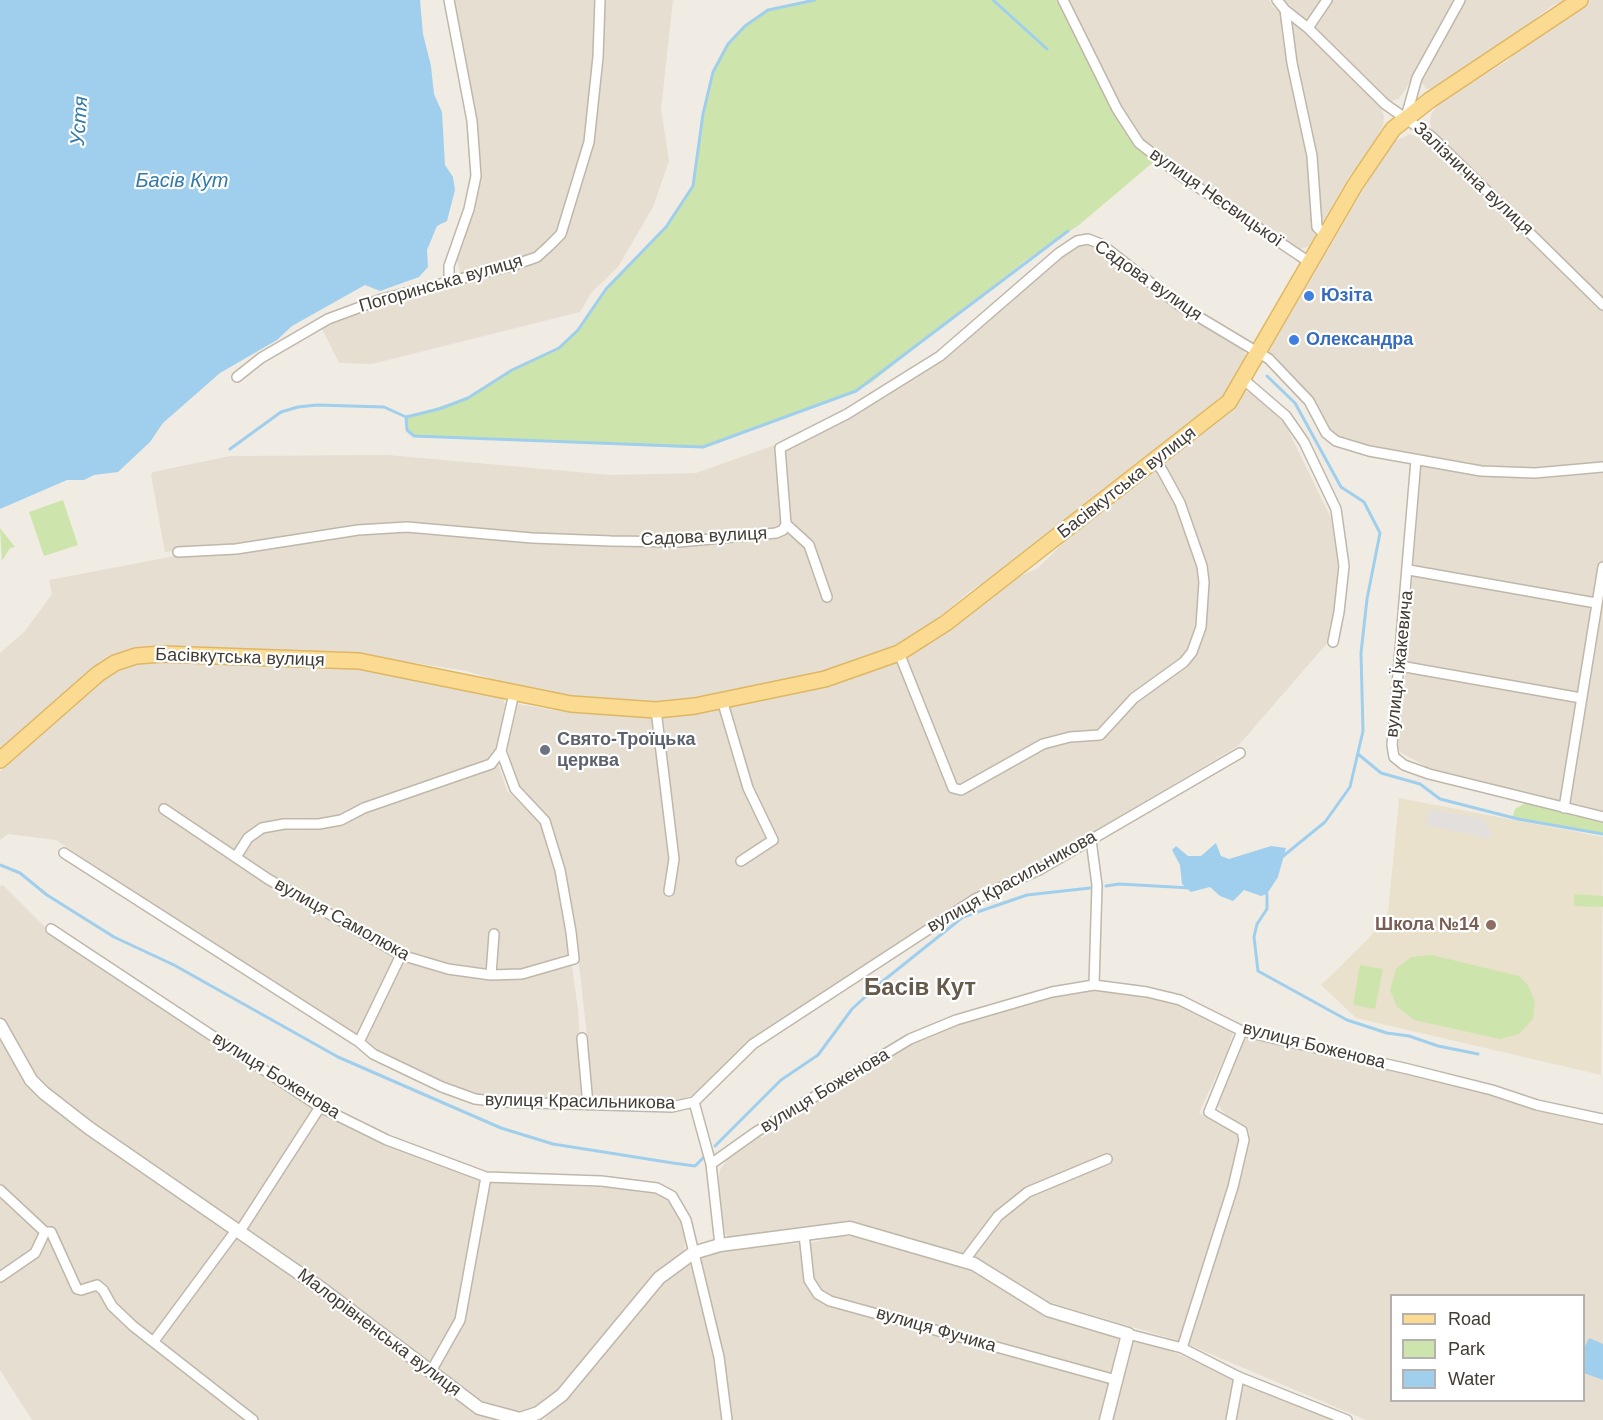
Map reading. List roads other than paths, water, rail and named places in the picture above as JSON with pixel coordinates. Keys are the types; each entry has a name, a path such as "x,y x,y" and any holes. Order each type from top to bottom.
{"main road":[{"name":"Басівкутська вулиця","path":"0,760 98,674 115,663 136,656 216,655 359,661 572,704 656,710 722,700 825,679 898,654 946,624 1229,402 1260,352 1325,235 1393,129 1406,117 1580,0"}],"street":[{"path":"449,0 472,121 476,176 469,209 449,266 449,280"},
{"name":"Погоринська вулиця","path":"237,377 280,345 328,319 382,299 537,257 561,234 589,142 595,92 600,0"},
{"name":"вулиця Несвицької","path":"1063,0 1117,109 1139,143 1180,175 1309,262"},
{"name":"Залізнична вулиця","path":"1277,0 1385,104 1432,137 1603,305"},
{"path":"1308,28 1327,0"},
{"name":"Басівкутська вулиця","path":"1406,117 1418,78 1460,0"},
{"name":"Залізнична вулиця","path":"1285,10 1290,34 1292,63 1312,156 1317,227 1325,235"},
{"name":"Садова вулиця","path":"177,552 236,549 358,530 427,527 532,538 679,542 776,533 783,530 786,524 780,448 857,409 940,356 1059,253 1077,241 1088,239 1101,244 1179,305 1260,352"},
{"path":"1260,352 1309,401 1326,433 1335,441 1416,460 1481,471 1559,472 1603,467"},
{"path":"1243,380 1286,416 1308,450 1336,509 1344,566 1340,612 1333,642"},
{"name":"вулиця Їжакевича","path":"1416,460 1409,570 1392,746 1394,757 1404,765 1429,774 1603,817"},
{"path":"898,654 953,788 961,790 1043,744 1070,737 1100,735 1134,698 1184,662 1192,652 1201,627 1204,582 1202,566 1180,504 1155,462"},
{"path":"786,524 809,545 827,597"},
{"path":"1564,807 1603,567"},
{"path":"1409,570 1596,603"},
{"path":"1400,666 1581,698"},
{"path":"236,857 255,831 284,824 319,824 341,820 364,807 491,764 501,751 514,693"},
{"path":"722,700 748,788 773,840 741,861"},
{"path":"656,710 674,859 669,891"},
{"name":"вулиця Самолюка","path":"164,809 329,916 401,955 448,969 491,975 522,974 574,959 566,898 545,821 515,789 501,751"},
{"name":"вулиця Красильникова","path":"64,853 359,1042 373,1054 402,1069 475,1099 672,1107 694,1102 753,1044 816,1001 859,977 918,935 948,919 975,899 1011,884 1091,840 1240,753"},
{"path":"1091,840 1097,885 1094,985"},
{"name":"вулиця Боженова","path":"51,929 320,1107 387,1140 486,1177 601,1181 657,1188 672,1196 680,1205 686,1220 718,1358 727,1420"},
{"path":"491,975 494,934"},
{"path":"359,1042 401,955"},
{"name":"вулиця Боженова","path":"711,1164 756,1132 910,1039 957,1020 1052,992 1094,985 1147,992 1180,1000 1242,1031 1408,1068 1492,1090 1537,1105 1602,1119"},
{"name":"Малорівненська вулиця","path":"0,1025 31,1080 44,1094 89,1128 322,1289 479,1408 520,1419 538,1413 562,1395 658,1278 693,1253 720,1245 850,1228 974,1264 1048,1310 1182,1348 1239,1377 1347,1420"},
{"path":"1182,1348 1233,1187 1244,1140 1242,1131 1209,1112 1242,1031"},
{"path":"582,1038 588,1105"},
{"path":"694,1102 711,1164 720,1245"},
{"path":"154,1341 238,1230 320,1107"},
{"path":"964,1261 998,1216 1028,1192 1107,1159"},
{"path":"430,1373 460,1320 486,1177"},
{"path":"0,1190 45,1232 51,1232 77,1289 97,1285 104,1290 112,1306 124,1318 253,1420"},
{"path":"0,1277 35,1253 45,1232"},
{"name":"вулиця Фучика","path":"804,1234 809,1280 818,1294 830,1301 1116,1380"},
{"path":"1106,1420 1128,1334"},
{"path":"1231,1420 1239,1377"}],"water":[{"name":"Басів Кут","path":"0,0 420,0 423,34 431,66 434,94 442,112 445,165 453,177 455,190 447,221 437,226 427,250 428,267 419,277 380,291 365,285 292,326 277,340 220,373 163,423 150,442 118,472 94,475 84,480 67,480 0,509"},
{"path":"1216,843 1221,856 1229,859 1271,846 1286,848 1278,877 1267,894 1261,896 1244,890 1233,901 1220,896 1210,887 1191,892 1182,884 1180,865 1172,850 1176,846 1188,856 1201,856"},
{"path":"1589,1338 1603,1344 1603,1380 1585,1373 1585,1346"}],"waterway":[{"path":"230,449 281,412 298,407 317,405 384,407 406,417 439,409 468,398 512,370 559,348 578,330 606,289 666,227 693,186 703,114 713,72 728,44 745,26 768,10 815,0"},
{"path":"993,0 1047,49"},
{"path":"406,417 407,430 414,436 703,447 856,391 1068,231"},
{"path":"1267,376 1295,403 1341,487 1364,502 1380,533 1367,599 1361,653 1363,731 1350,787 1325,822 1282,857"},
{"path":"1358,754 1381,773 1420,784 1440,799 1518,819 1603,834"},
{"path":"0,865 20,873 47,895 114,937 174,965 338,1057 501,1128 553,1144 673,1163 695,1166 703,1158"},
{"path":"1106,886 1119,884 1191,888"},
{"path":"715,1146 781,1080 818,1055 852,1009 878,985 963,917 1027,895 1090,888"},
{"path":"1267,894 1267,909 1257,924 1254,937 1258,971 1347,1020 1387,1033 1409,1036 1438,1046 1478,1054"}],"place":[{"name":"Юзіта","path":"1309,296"},
{"name":"Олександра","path":"1294,340"},
{"name":"Свято-Троїцька церква","path":"545,750"},
{"name":"Школа №14","path":"1491,925"}],"district":[{"name":"Басів Кут","path":"920,988"}],"water label":[{"name":"Устя","path":"80,121"}]}
